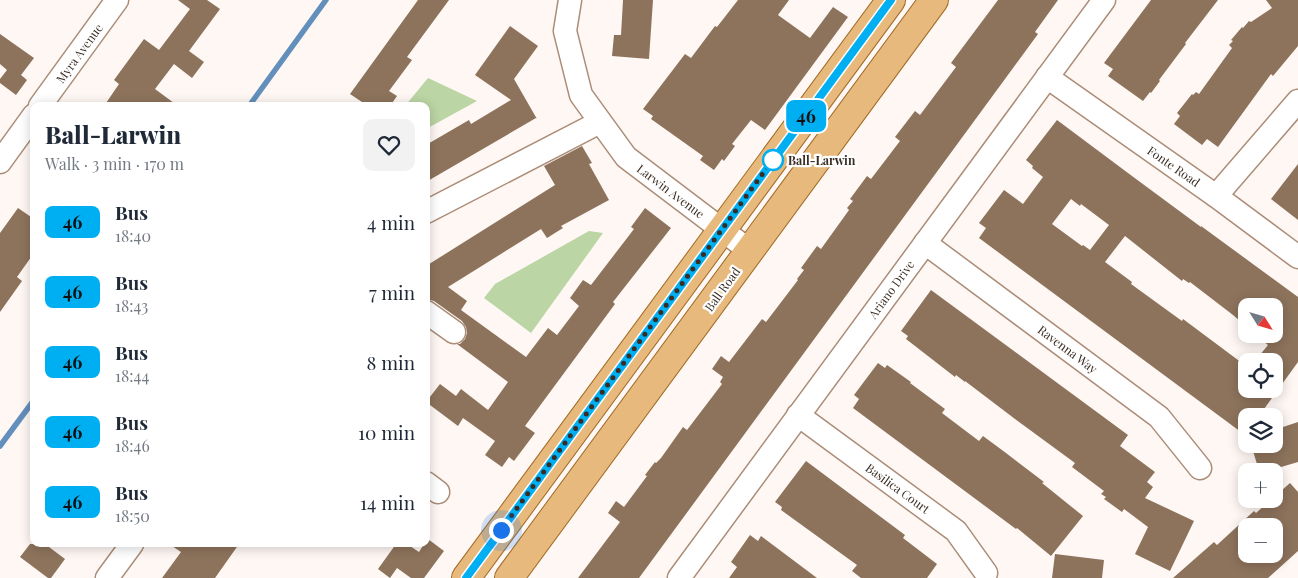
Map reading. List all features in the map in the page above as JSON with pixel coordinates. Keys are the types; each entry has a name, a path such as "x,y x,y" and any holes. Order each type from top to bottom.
{"main road":[{"path":"466,578 891,0"},
{"name":"Ball Road","path":"509,578 934,0"}],"street":[{"name":"Myra Avenue","path":"43,102 117,0"},
{"name":"Larwin Avenue","path":"570,0 565,31 581,95 600,122 626,157 750,251"},
{"name":"Ariano Drive","path":"679,578 1104,0"},
{"name":"Fonte Road","path":"1047,77 1216,196 1298,257"},
{"path":"1216,196 1298,101"},
{"path":"0,162 7,137 30,119"},
{"path":"430,210 600,122"},
{"name":"Ravenna Way","path":"925,243 1159,417 1200,468"},
{"path":"430,315 454,332"},
{"name":"Basilica Court","path":"798,415 956,531 986,573"},
{"path":"107,578 130,547"}],"green space":[{"path":"428,78 477,101 430,127 430,102 408,102"},
{"path":"589,231 603,233 531,333 484,298 495,284"}],"building":[{"path":"178,0 207,0 220,9 189,51 204,62 192,78 174,64 155,89 173,102 107,102 119,84 114,80 144,39 159,50 190,9"},
{"path":"418,0 449,0 407,57 412,60 389,91 397,96 393,102 362,102 350,94"},
{"path":"623,0 653,0 649,59 612,56 614,35 621,35"},
{"path":"738,0 789,0 778,15 810,38 833,7 848,17 765,130 751,120 732,144 735,146 724,161 722,159 714,170 700,160 703,156 651,119 653,116 643,109 685,54 691,58 715,26 717,27"},
{"path":"998,0 1058,0 1035,32 1038,34 639,578 578,578 620,522 608,513 616,501 624,507 655,462 661,458 683,427 687,430 722,384 720,382 723,377 712,369 721,356 729,362 762,319 766,322 798,280 804,270 801,268 817,246 821,249 849,210 847,208 853,201 850,199 867,176 871,179 900,141 895,137 915,111 920,115 956,67 951,63"},
{"path":"1151,0 1218,0 1185,43 1160,81 1143,101 1108,76 1113,69 1104,63"},
{"path":"1266,0 1298,0 1298,46 1273,76 1271,74 1218,147 1207,139 1202,145 1174,124 1180,116 1177,113 1192,94 1196,92 1199,94 1232,48 1229,45 1233,41 1231,40 1242,27 1272,8"},
{"path":"510,26 538,46 514,79 537,119 430,180 430,143 469,120 471,124 511,100 475,75"},
{"path":"0,34 34,58 21,75 27,80 16,95 0,83 0,79 7,70 0,64"},
{"path":"1057,120 1298,297 1298,362 1283,383 1283,353 1262,353 1268,345 1265,343 1283,343 1283,298 1238,298 1238,319 1190,282 1183,279 1182,281 1125,236 1105,262 1132,282 1131,284 1182,321 1183,319 1238,360 1238,398 1272,398 1265,408 1238,408 1238,430 979,238 986,228 979,223 1004,190 1023,204 1043,177 1032,168 1033,166 1026,160","holes":["1071,199 1080,206 1081,204 1109,225 1090,250 1052,224"]},
{"path":"582,146 592,163 589,164 609,200 561,226 563,228 547,238 541,229 448,287 467,301 461,310 526,357 548,328 557,335 579,306 570,298 583,280 591,285 634,229 631,227 645,208 671,228 613,302 615,304 525,426 535,433 514,461 509,457 502,467 485,455 495,441 463,418 458,426 430,405 430,397 440,384 456,396 461,389 488,410 508,382 457,344 460,344 465,339 466,327 462,321 430,300 430,263 555,185 544,166"},
{"path":"1298,164 1298,220 1271,199"},
{"path":"18,208 30,216 30,259 17,277 22,281 0,312 0,233"},
{"path":"931,290 1128,435 1120,446 1155,472 1147,482 1153,487 1145,498 1194,521 1170,571 1135,554 1148,527 1124,509 1122,512 1104,499 1106,497 1101,494 1104,491 1072,467 1075,463 965,381 956,375 955,377 906,339 908,336 901,331"},
{"path":"878,363 885,368 887,365 911,382 945,409 942,413 979,441 983,436 1044,482 1042,483 1083,516 1051,556 1017,528 853,408 859,399 854,395"},
{"path":"1298,422 1298,462 1283,466 1283,463 1257,463 1254,453 1283,453 1283,427"},
{"path":"806,461 905,535 903,538 937,564 927,578 861,578 852,571 857,565 781,510 782,507 775,502"},
{"path":"1290,483 1298,492 1298,551 1268,578 1173,578 1214,542 1217,545 1238,526 1238,563 1283,563 1283,518 1246,518 1254,511 1256,513 1262,508 1283,508 1283,489"},
{"path":"750,535 758,541 761,536 817,578 729,578 737,567 731,562"},
{"path":"430,540 444,551 424,578 411,578 397,568 390,578 378,569 394,547 412,547 419,552 422,547 430,547"},
{"path":"30,544 30,547 49,547 65,559 51,578 48,578 20,557"},
{"path":"174,547 237,547 215,578 162,578 181,552"},
{"path":"1055,554 1104,560 1102,578 1052,578"}],"waterway":[{"path":"252,102 326,0"},
{"path":"0,446 30,405"}],"bus line":[{"name":"46","path":"466,578 891,0"}],"place":[{"name":"Ball-Larwin","path":"773,160"}],"route":[{"path":"501,530 778,153 773,160"}]}
